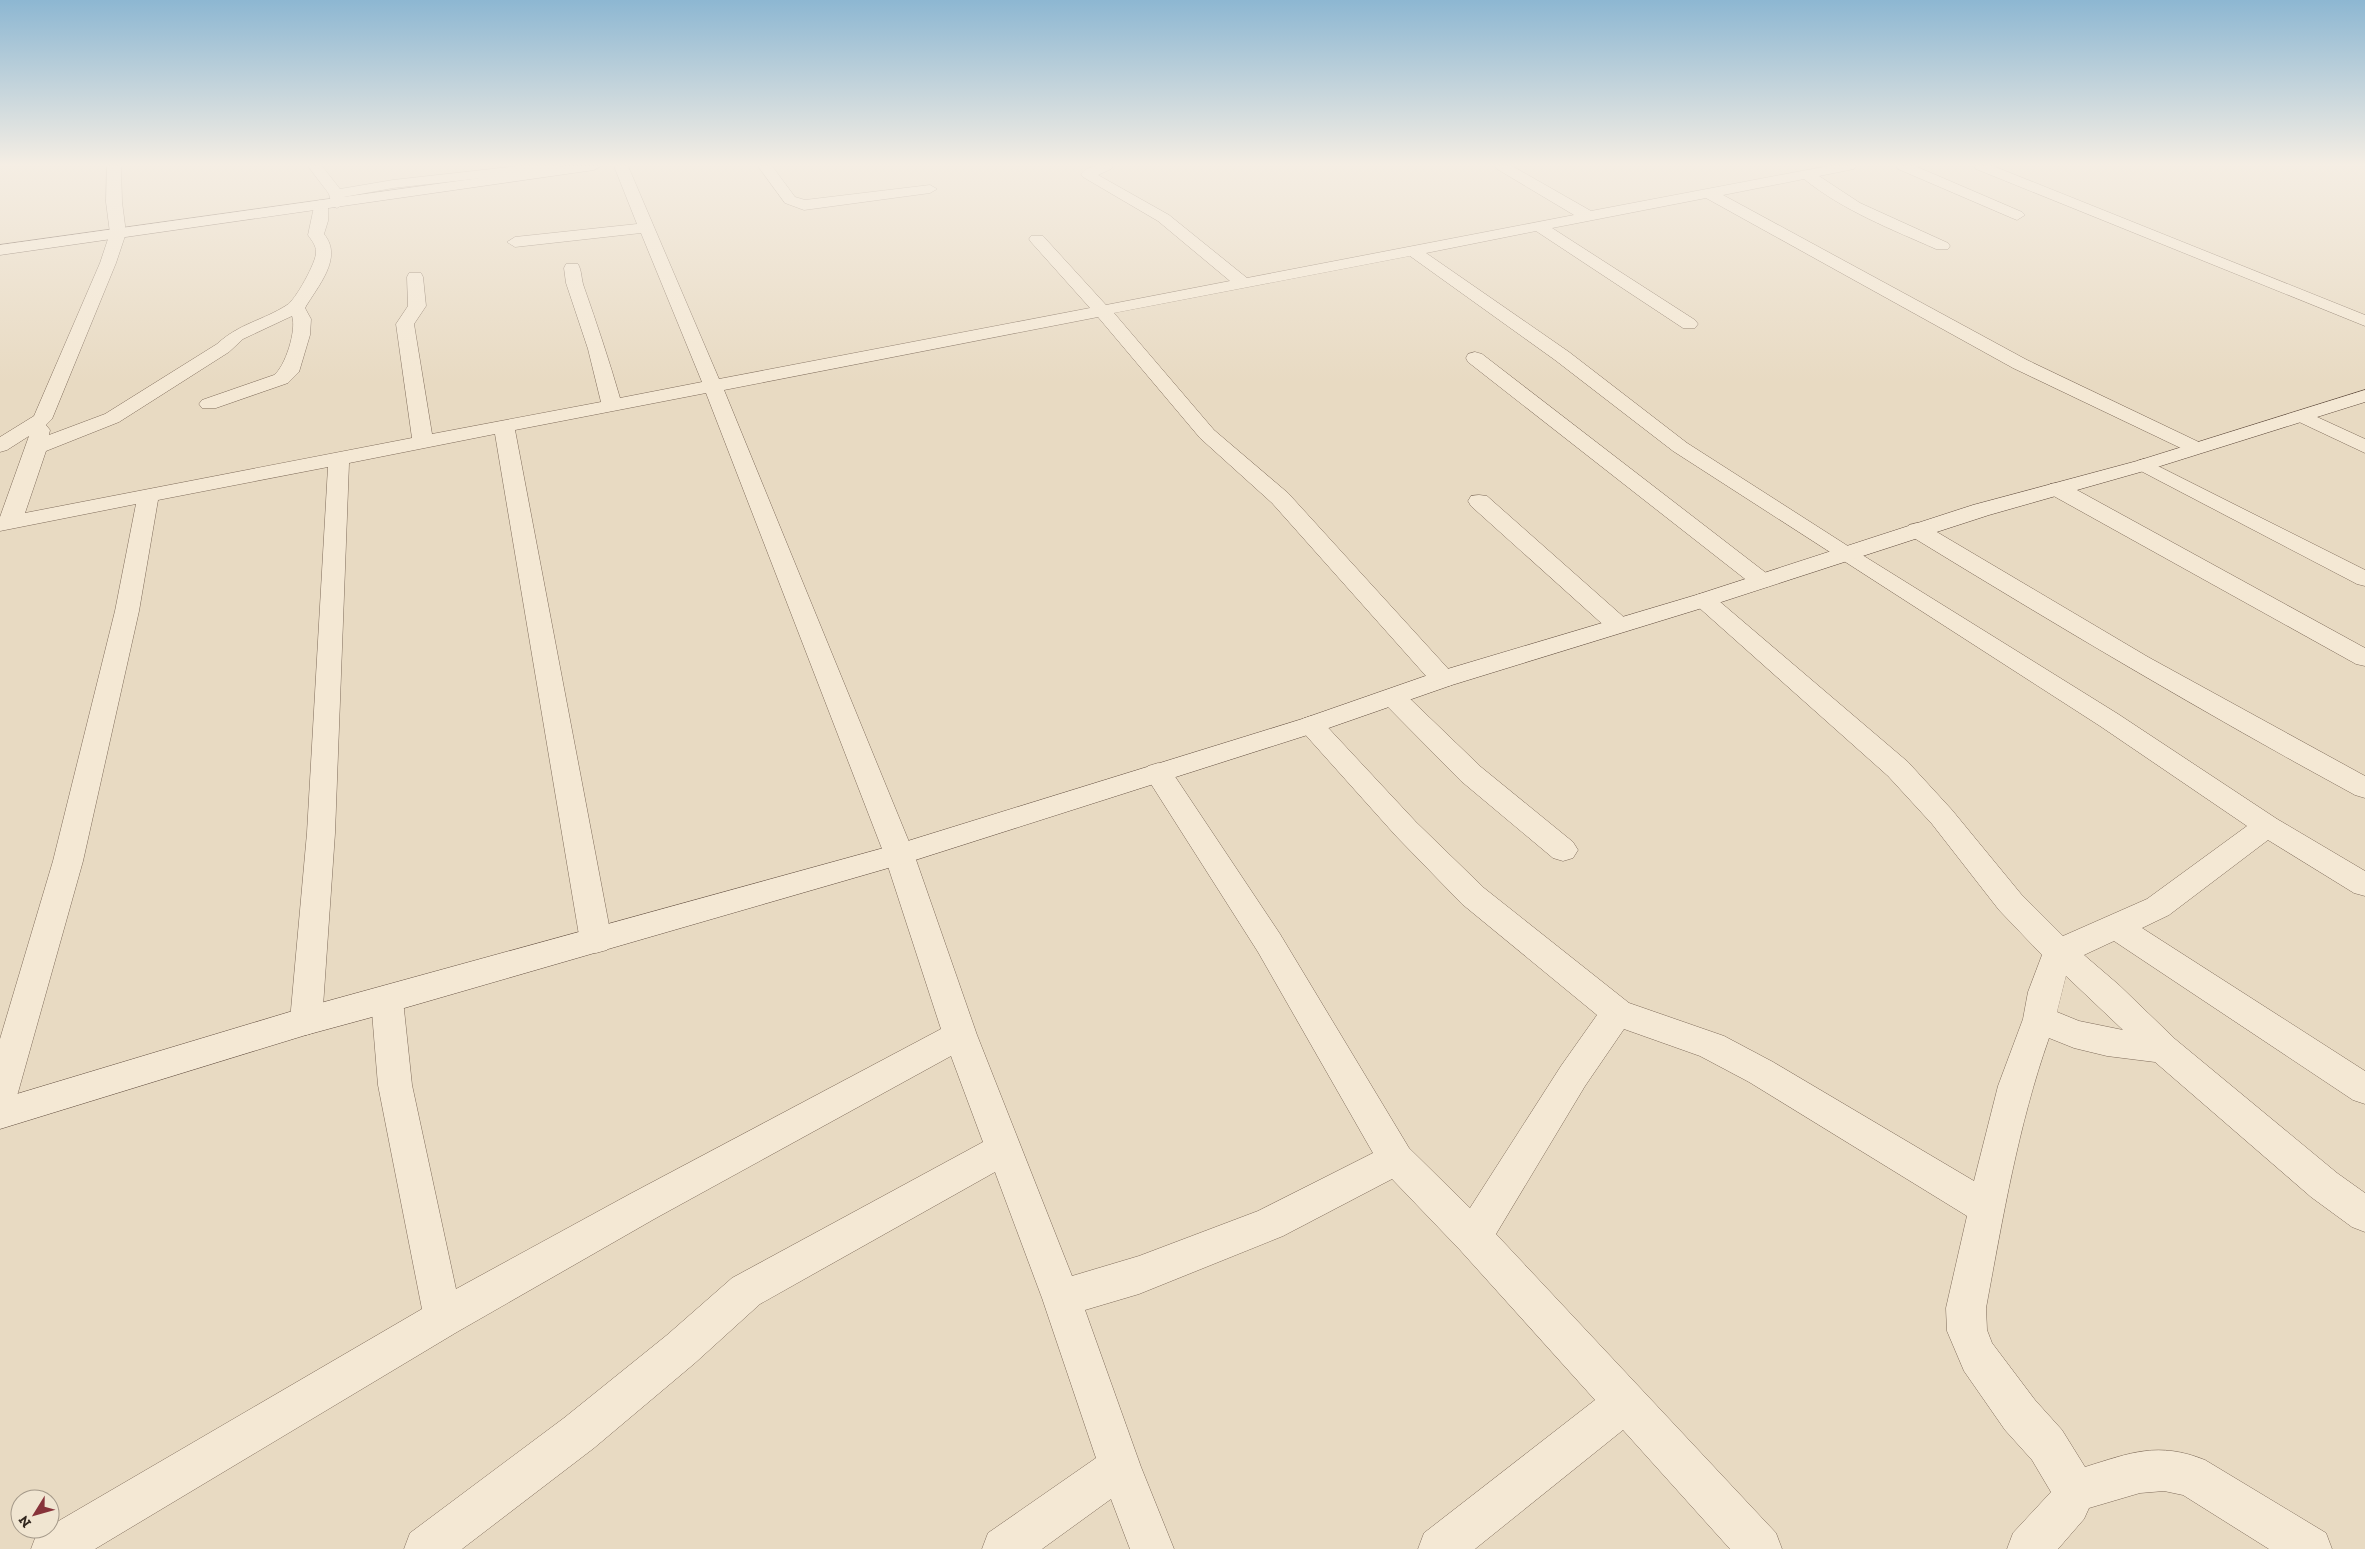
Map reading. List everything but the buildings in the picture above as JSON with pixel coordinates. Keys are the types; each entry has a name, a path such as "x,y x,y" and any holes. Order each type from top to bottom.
{"street":[{"path":"0,250 81,238"},
{"path":"6,523 37,447 42,419 108,263 116,238"},
{"path":"37,447 112,418 154,394 223,348 237,335 296,308 321,266 325,254 322,242 319,238"},
{"path":"515,242 550,238"},
{"path":"651,238 899,854 960,1035 1061,1298 1120,1467 1152,1549"},
{"path":"1189,238 1243,284"},
{"path":"6,523 712,387 1101,309 1243,284 1473,238"},
{"path":"1557,238 1689,324"},
{"path":"1791,238 2020,364 2196,448"},
{"path":"1925,238 1942,246"},
{"path":"2159,238 2365,322"},
{"path":"1037,239 1101,309 1207,434 1280,498 1443,679"},
{"path":"1412,250 1562,356 1680,447 2109,720 2267,826 2365,885"},
{"path":"572,268 574,283 597,349 612,406"},
{"path":"415,277 417,306 405,324 423,443"},
{"path":"209,404 281,379 290,372 301,334 302,319 296,308"},
{"path":"1475,358 1681,520 1762,581"},
{"path":"0,1114 306,1021 387,1000 899,854 1311,725 1394,698 1443,679 1704,600 1917,530 2144,465 2304,417 2365,396"},
{"path":"2304,417 2365,447"},
{"path":"0,446 42,419"},
{"path":"504,427 596,940"},
{"path":"306,1021 321,834 339,459"},
{"path":"2144,465 2365,579"},
{"path":"2058,489 2365,658"},
{"path":"0,1096 68,861 127,611 148,496"},
{"path":"1479,501 1618,625"},
{"path":"1917,530 2069,624 2226,714 2365,788"},
{"path":"1704,600 1898,769 1942,817 2010,902 2059,952 2108,994 2163,1049 2324,1185 2365,1215"},
{"path":"1394,698 1479,781 1563,850"},
{"path":"1311,725 1406,829 1473,896 1617,1013 1671,1034 1712,1046 1761,1072 1986,1208"},
{"path":"1158,773 1269,943 1396,1159 1473,1237 1624,1404 1760,1549"},
{"path":"2075,1491 2047,1445 2020,1415 1978,1357 1967,1331 1966,1308 1986,1208 2015,1086 2039,1019 2044,992 2059,952 2158,907 2267,826"},
{"path":"2117,927 2365,1089"},
{"path":"387,1000 394,1085 443,1318"},
{"path":"1473,1237 1574,1076 1617,1013"},
{"path":"2039,1019 2074,1034 2107,1042 2163,1049"},
{"path":"53,1549 443,1318 643,1206 960,1035"},
{"path":"426,1549 579,1433 682,1349 746,1291 1003,1149"},
{"path":"1061,1298 1139,1276 1270,1224 1396,1159"},
{"path":"1440,1549 1624,1404"},
{"path":"1004,1549 1120,1467"},
{"path":"2029,1549 2069,1504 2075,1491 2140,1472 2164,1470 2190,1475 2310,1549"}]}
